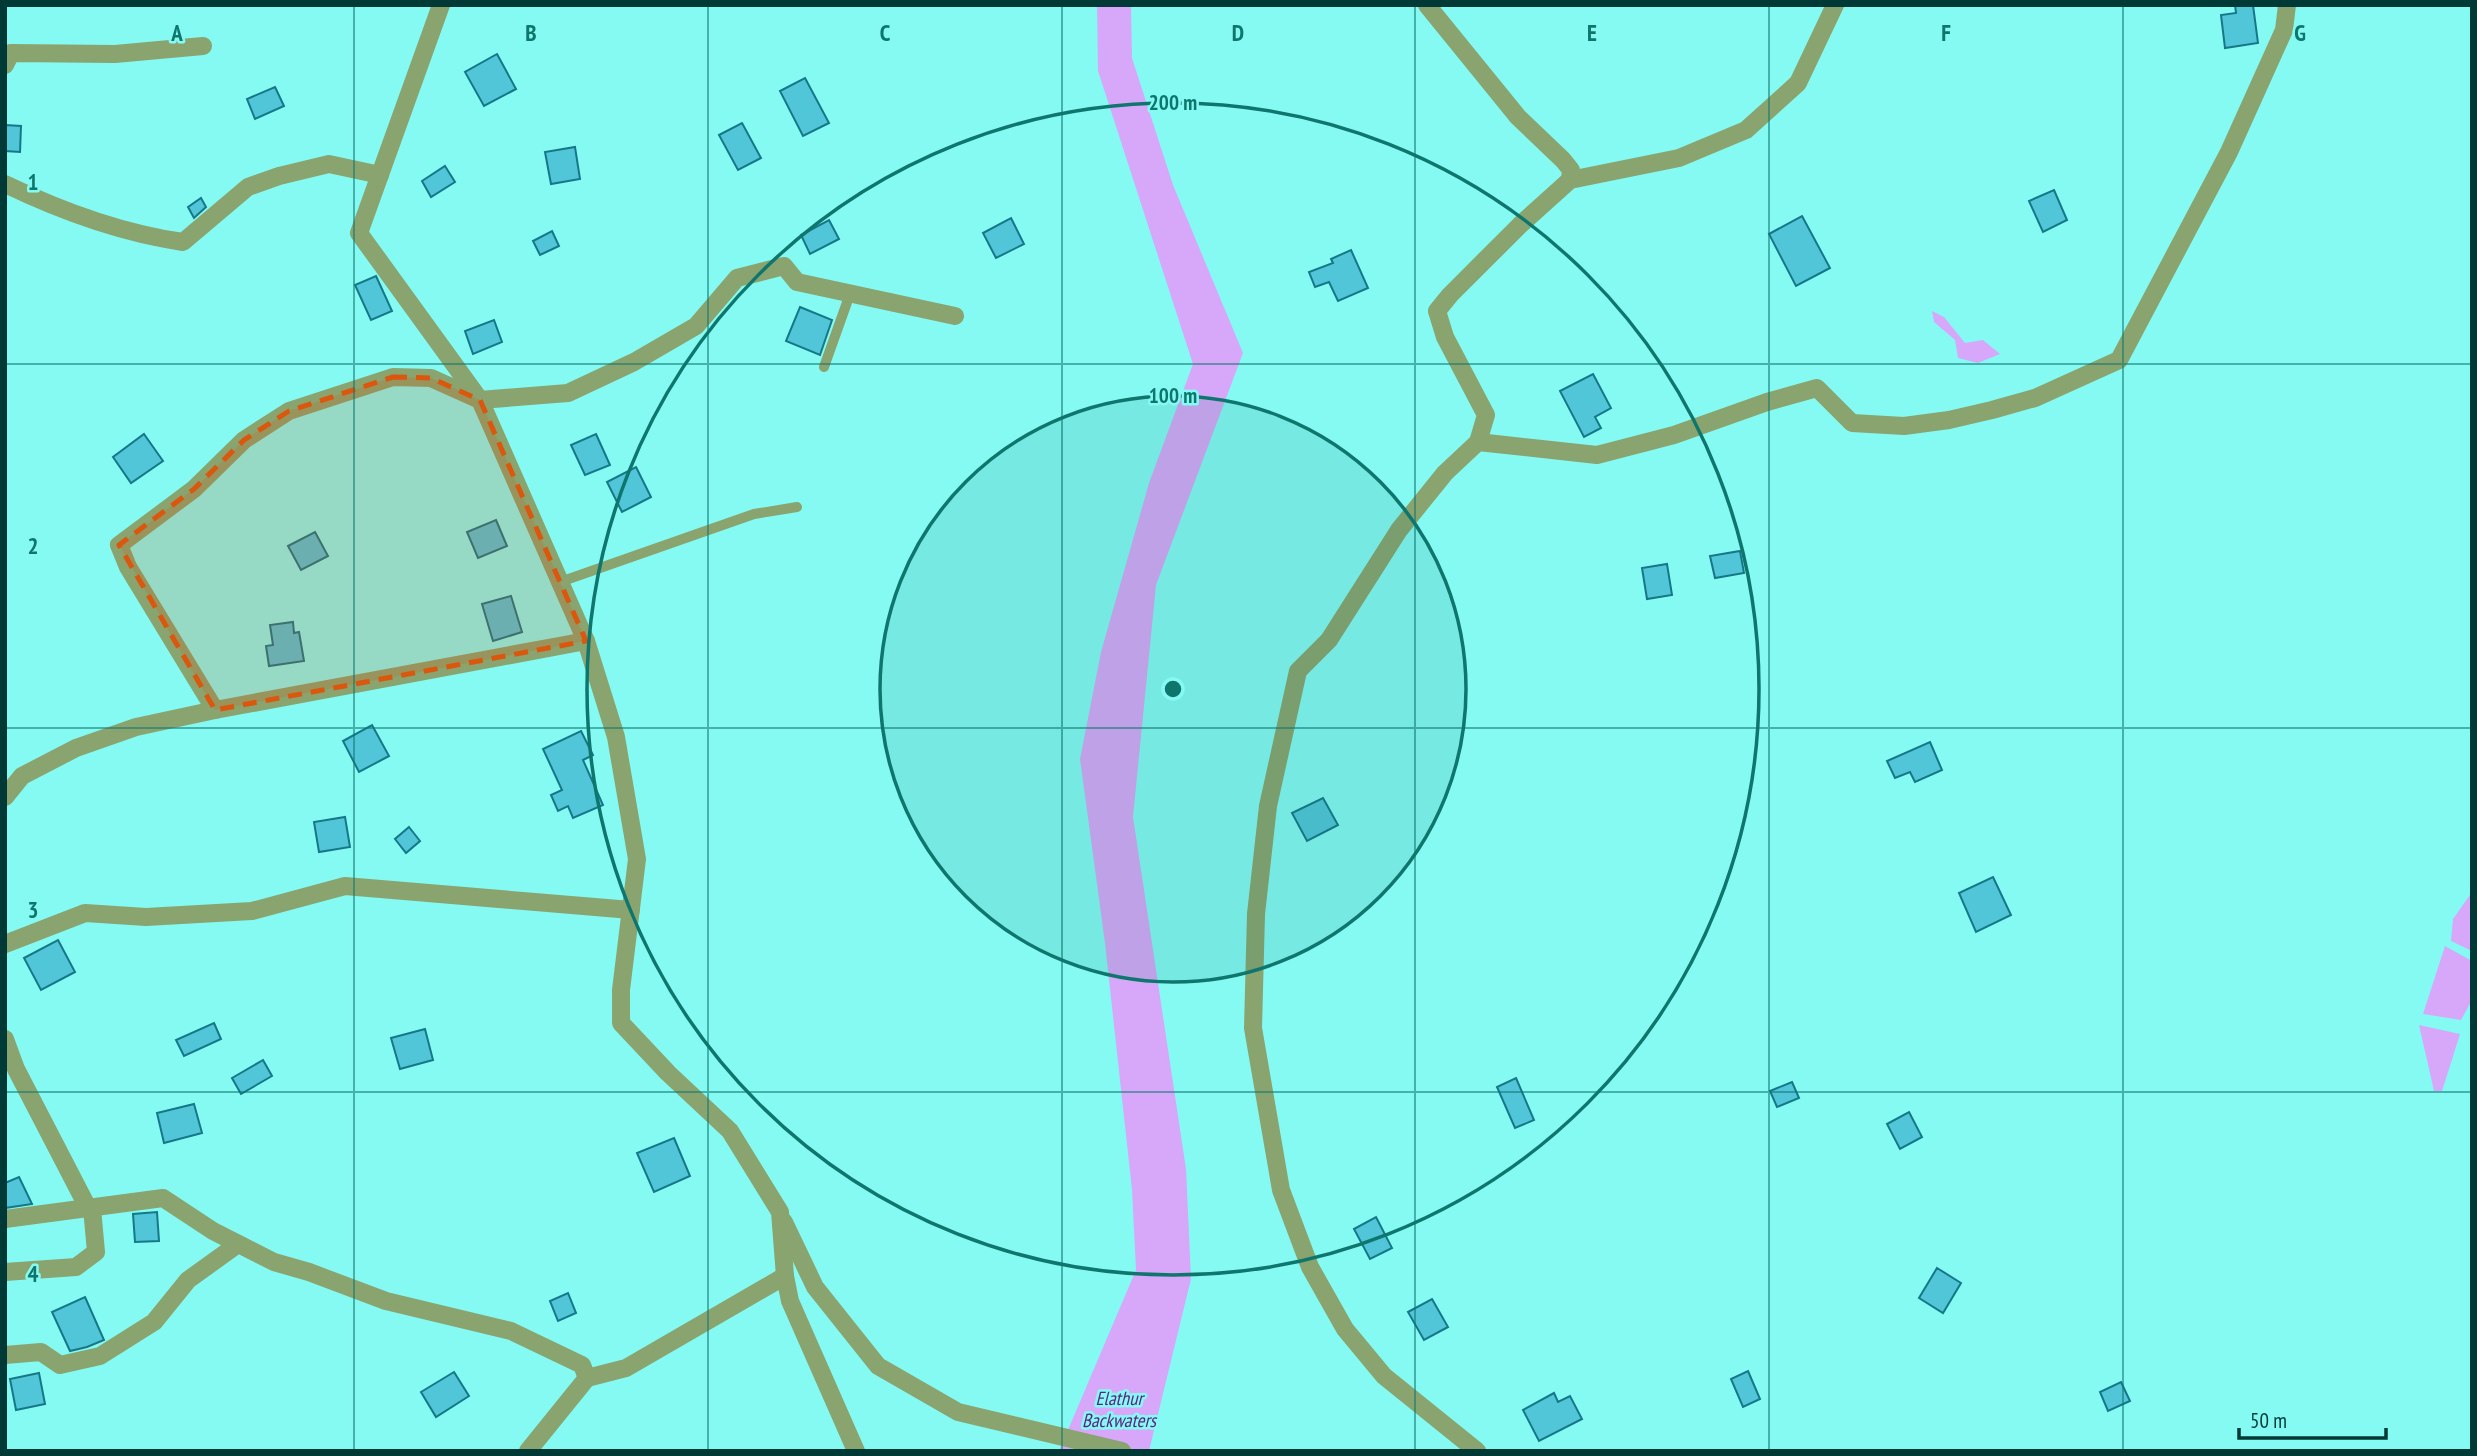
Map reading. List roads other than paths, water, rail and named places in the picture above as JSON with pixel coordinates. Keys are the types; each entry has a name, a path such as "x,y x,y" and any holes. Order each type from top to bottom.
{"street":[{"path":"441,5 359,233 480,400 586,640 616,737 637,859 621,990 621,1023 660,1065 730,1132 780,1212 815,1287 878,1366 958,1412 1122,1451"},
{"path":"1427,5 1518,117 1572,170 1570,180"},
{"path":"1477,1451 1384,1376 1345,1329 1310,1267 1281,1190 1253,1028 1256,914 1268,806 1298,671 1329,640 1399,530 1446,473 1478,442 1486,415 1445,337 1437,311 1520,225 1570,180 1679,158 1746,130 1798,83 1835,5"},
{"path":"1478,442 1597,455 1674,435 1767,402 1817,388 1852,423 1904,426 1950,420 2035,398 2119,360 2229,152 2284,30 2287,5"},
{"path":"5,65 11,53 115,54 203,46"},
{"path":"5,184 96,221 145,236 183,242 248,187 279,176 329,164 380,175"},
{"path":"215,710 128,567 119,545 194,489 244,440 289,411 393,377 431,378 480,400 568,393 634,362 696,326 737,278 784,266 797,282 955,316"},
{"path":"5,797 22,776 76,748 136,727 586,640"},
{"path":"5,944 85,914 146,917 252,911 345,886 631,910"},
{"path":"5,1039 16,1069 90,1208 96,1252 76,1267 5,1272"},
{"path":"5,1219 163,1198 214,1231 274,1262 386,1301 511,1331 584,1371 626,1368 785,1276"},
{"path":"780,1212 785,1276 790,1301 856,1451"},
{"path":"5,1355 41,1352 60,1365 100,1356 155,1322 188,1280 238,1244"},
{"path":"528,1451 584,1371"}],"lane":[{"path":"824,367 850,293"},
{"path":"560,582 754,514 797,508"}],"water":[{"name":"Elathur Backwaters","path":"1097,5 1131,5 1132,58 1173,185 1243,353 1156,585 1133,817 1186,1169 1191,1279 1149,1451 1059,1451 1136,1270 1132,1190 1105,943 1080,759 1101,652 1149,483 1193,364 1098,71"},
{"path":"1932,311 1944,317 1965,343 1983,340 2000,354 1978,363 1958,358 1955,340 1934,322"},
{"path":"2472,892 2472,951 2451,941 2453,919"},
{"path":"2445,946 2472,961 2472,1000 2461,1020 2423,1014"},
{"path":"2419,1025 2460,1034 2442,1091 2434,1091"}]}
